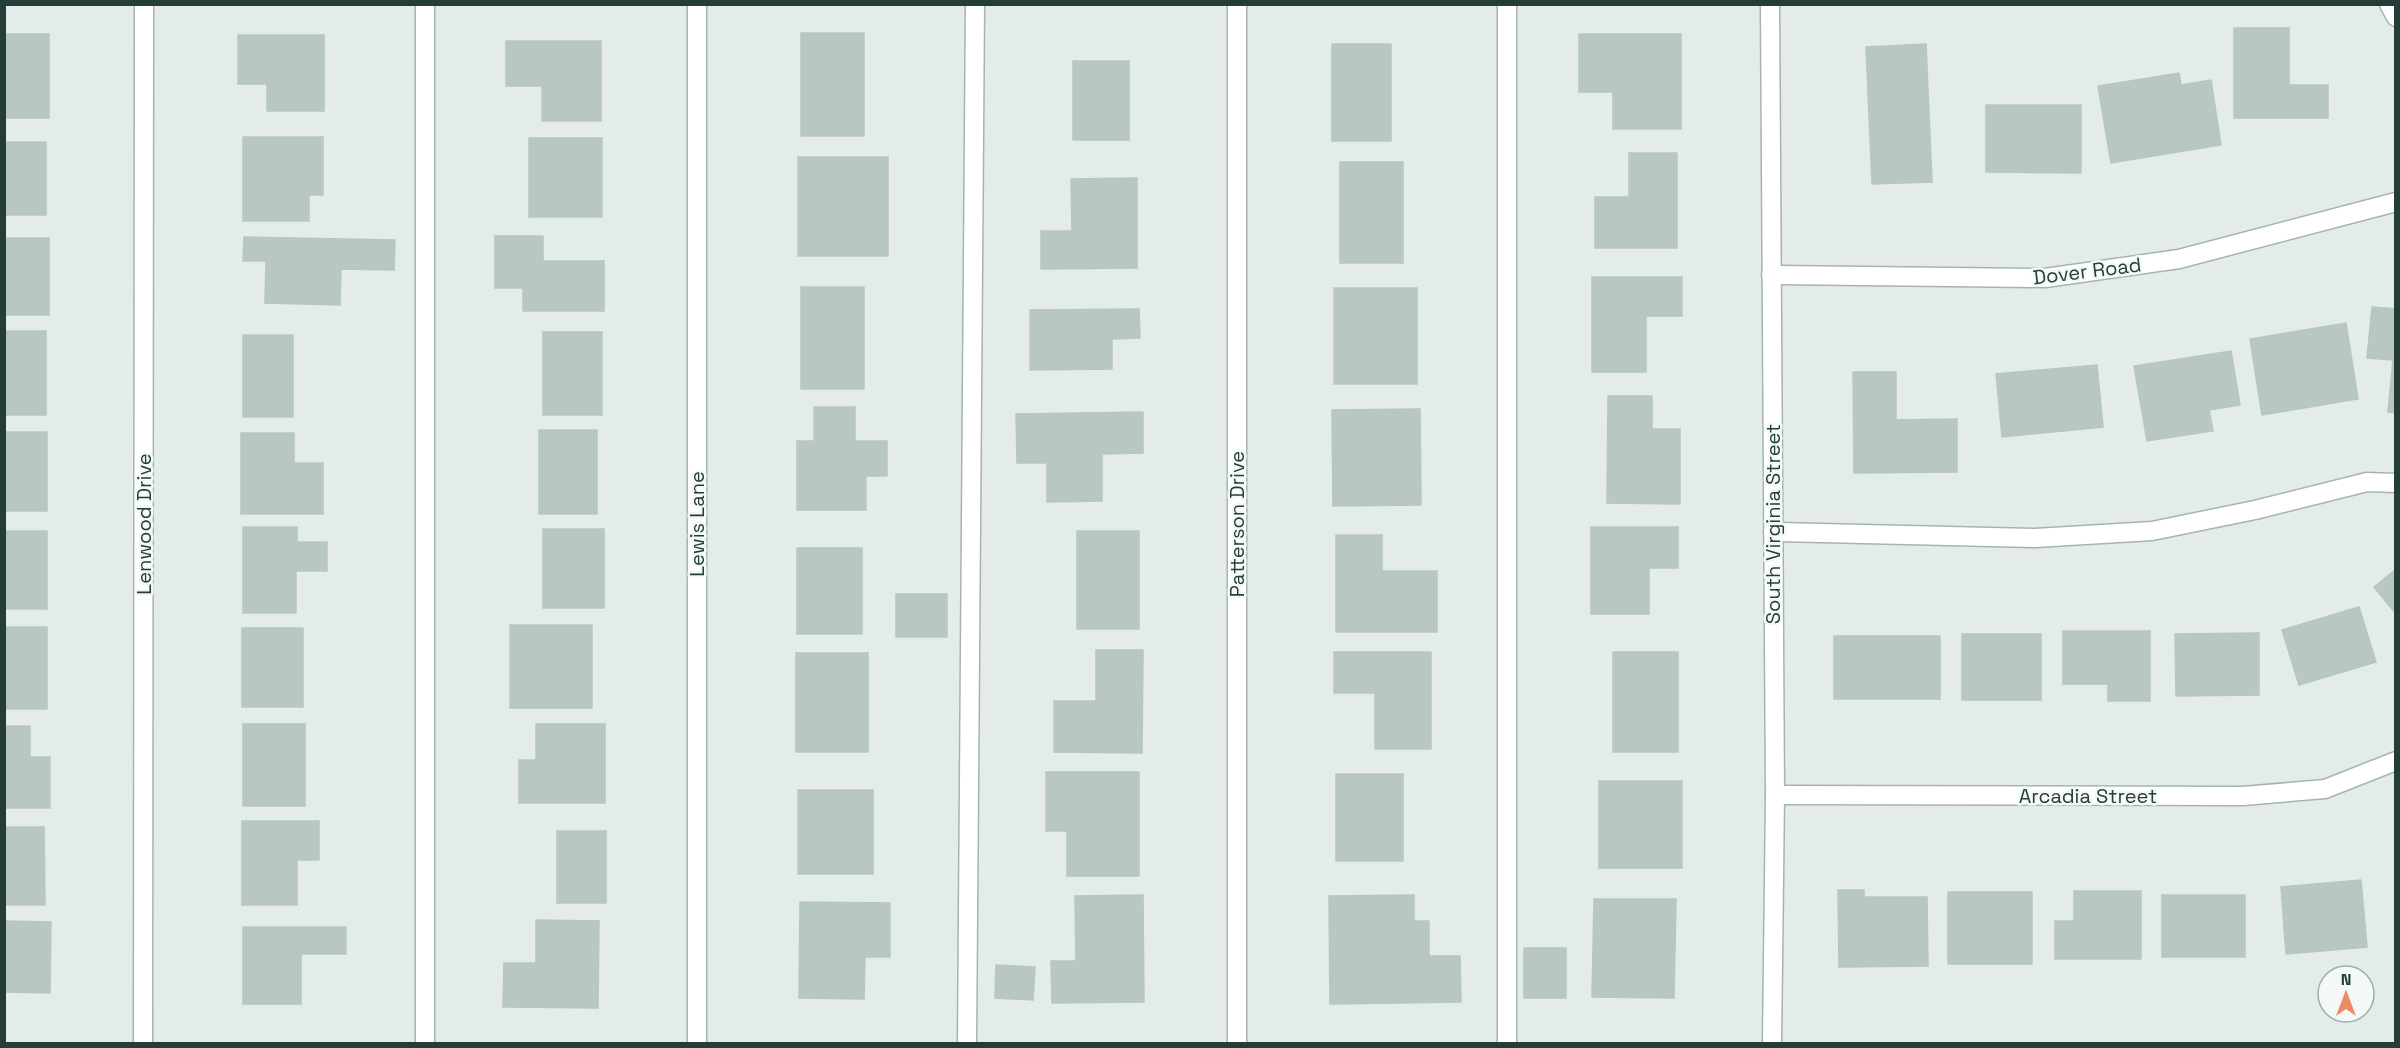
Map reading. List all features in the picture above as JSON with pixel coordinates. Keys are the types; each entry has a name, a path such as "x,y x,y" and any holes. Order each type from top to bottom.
{"street":[{"name":"Lenwood Drive","path":"143,1044 144,4"},
{"path":"425,4 425,1044"},
{"name":"Lewis Lane","path":"697,4 697,1044"},
{"path":"967,1044 975,4"},
{"name":"Patterson Drive","path":"1237,4 1237,1044"},
{"path":"1507,4 1507,1044"},
{"name":"South Virginia Street","path":"1770,4 1775,795 1772,1044"},
{"path":"2389,4 2396,17"},
{"name":"Dover Road","path":"1771,275 2045,278 2179,259 2396,202"},
{"path":"1773,532 2035,538 2151,531 2255,510 2367,482 2396,483"},
{"name":"Arcadia Street","path":"1775,795 2243,796 2325,789 2396,761"}],"building":[{"path":"2234,28 2289,28 2289,85 2328,85 2328,118 2234,118"},
{"path":"801,33 864,33 864,136 801,136"},
{"path":"4,34 49,34 49,118 4,118"},
{"path":"1579,34 1681,34 1681,129 1613,129 1613,92 1579,92"},
{"path":"238,35 324,35 324,111 267,111 267,84 238,84"},
{"path":"506,41 601,41 601,121 542,121 542,86 506,86"},
{"path":"1332,44 1391,44 1391,141 1332,141"},
{"path":"1926,44 1932,182 1872,184 1866,47"},
{"path":"1073,61 1129,61 1129,140 1073,140"},
{"path":"2179,73 2181,85 2211,80 2221,145 2111,163 2098,86"},
{"path":"1986,105 2081,105 2081,173 1986,172"},
{"path":"243,137 323,137 323,195 309,195 309,221 243,221"},
{"path":"529,138 602,138 602,217 529,217"},
{"path":"4,142 46,142 46,215 4,215"},
{"path":"1629,153 1677,153 1677,248 1595,248 1595,197 1629,197"},
{"path":"798,157 888,157 888,256 798,256"},
{"path":"1340,162 1403,162 1403,263 1340,263"},
{"path":"1137,178 1137,268 1041,269 1041,231 1072,231 1071,179"},
{"path":"495,236 543,236 543,261 604,261 604,311 523,311 523,288 495,288"},
{"path":"244,237 395,240 394,270 341,269 340,305 265,303 266,261 243,261"},
{"path":"4,238 49,238 49,315 4,315"},
{"path":"1592,277 1682,277 1682,316 1646,316 1646,372 1592,372"},
{"path":"801,287 864,287 864,389 801,389"},
{"path":"1334,288 1417,288 1417,384 1334,384"},
{"path":"2372,307 2396,309 2396,413 2388,412 2393,360 2367,358"},
{"path":"1139,309 1140,338 1112,339 1112,369 1030,370 1030,310"},
{"path":"2346,323 2358,399 2262,415 2250,339"},
{"path":"4,331 46,331 46,415 4,415"},
{"path":"543,332 602,332 602,415 543,415"},
{"path":"243,335 293,335 293,417 243,417"},
{"path":"2231,351 2240,405 2209,410 2213,431 2147,441 2134,366"},
{"path":"2097,365 2103,427 2002,437 1996,374"},
{"path":"1853,372 1896,372 1896,420 1957,419 1957,472 1854,473"},
{"path":"1608,396 1652,396 1652,429 1680,429 1680,504 1607,503"},
{"path":"814,407 855,407 855,441 887,441 887,476 866,476 866,510 797,510 797,441 814,441"},
{"path":"1420,409 1421,505 1333,506 1332,410"},
{"path":"1143,412 1143,453 1102,454 1102,501 1047,502 1047,463 1017,463 1016,414"},
{"path":"539,430 597,430 597,514 539,514"},
{"path":"4,432 47,432 47,511 4,511"},
{"path":"241,433 294,433 294,463 323,463 323,514 241,514"},
{"path":"243,527 297,527 297,542 327,542 327,571 296,571 296,613 243,613"},
{"path":"1591,527 1678,527 1678,568 1649,568 1649,614 1591,614"},
{"path":"543,529 604,529 604,608 543,608"},
{"path":"4,531 47,531 47,609 4,609"},
{"path":"1077,531 1139,531 1139,629 1077,629"},
{"path":"1336,535 1382,535 1382,571 1437,571 1437,632 1336,632"},
{"path":"797,548 862,548 862,634 797,634"},
{"path":"2396,569 2396,614 2374,587"},
{"path":"896,594 947,594 947,637 896,637"},
{"path":"2359,607 2376,662 2299,685 2282,630"},
{"path":"510,625 592,625 592,708 510,708"},
{"path":"4,627 47,627 47,709 4,709"},
{"path":"242,628 303,628 303,707 242,707"},
{"path":"2063,631 2150,631 2150,701 2108,701 2108,684 2063,684"},
{"path":"2259,633 2259,695 2176,696 2175,634"},
{"path":"1962,634 2041,634 2041,700 1962,700"},
{"path":"1834,636 1940,636 1940,699 1834,699"},
{"path":"1096,650 1143,650 1142,753 1054,752 1054,701 1096,701"},
{"path":"1334,652 1431,652 1431,749 1375,749 1375,693 1334,693"},
{"path":"1613,652 1678,652 1678,752 1613,752"},
{"path":"796,653 868,653 868,752 796,752"},
{"path":"243,724 305,724 305,806 243,806"},
{"path":"536,724 605,724 605,803 519,803 519,760 536,760"},
{"path":"4,726 30,726 30,757 50,757 50,808 4,808"},
{"path":"1046,772 1139,772 1139,876 1067,876 1067,831 1046,831"},
{"path":"1336,774 1403,774 1403,861 1336,861"},
{"path":"1599,781 1682,781 1682,868 1599,868"},
{"path":"798,790 873,790 873,874 798,874"},
{"path":"242,821 319,821 319,860 297,860 297,905 242,905"},
{"path":"4,827 44,827 45,905 4,905"},
{"path":"557,831 606,831 606,903 557,903"},
{"path":"2361,880 2367,947 2286,954 2281,887"},
{"path":"1838,890 1864,890 1864,897 1927,897 1928,966 1839,967"},
{"path":"2074,891 2141,891 2141,959 2055,959 2055,921 2074,921"},
{"path":"1948,892 2032,892 2032,964 1948,964"},
{"path":"1143,895 1144,1002 1052,1003 1051,961 1076,961 1075,896"},
{"path":"1414,895 1414,921 1429,921 1429,956 1460,956 1461,1002 1330,1004 1329,896"},
{"path":"2162,895 2245,895 2245,957 2162,957"},
{"path":"1594,899 1676,899 1674,998 1592,997"},
{"path":"800,902 890,903 890,957 865,957 864,999 799,998"},
{"path":"536,920 599,921 598,1008 503,1007 504,963 536,963"},
{"path":"4,921 51,922 50,993 4,992"},
{"path":"243,927 346,927 346,954 301,954 301,1004 243,1004"},
{"path":"1524,948 1566,948 1566,998 1524,998"},
{"path":"996,965 1035,967 1033,1000 995,998"}]}
